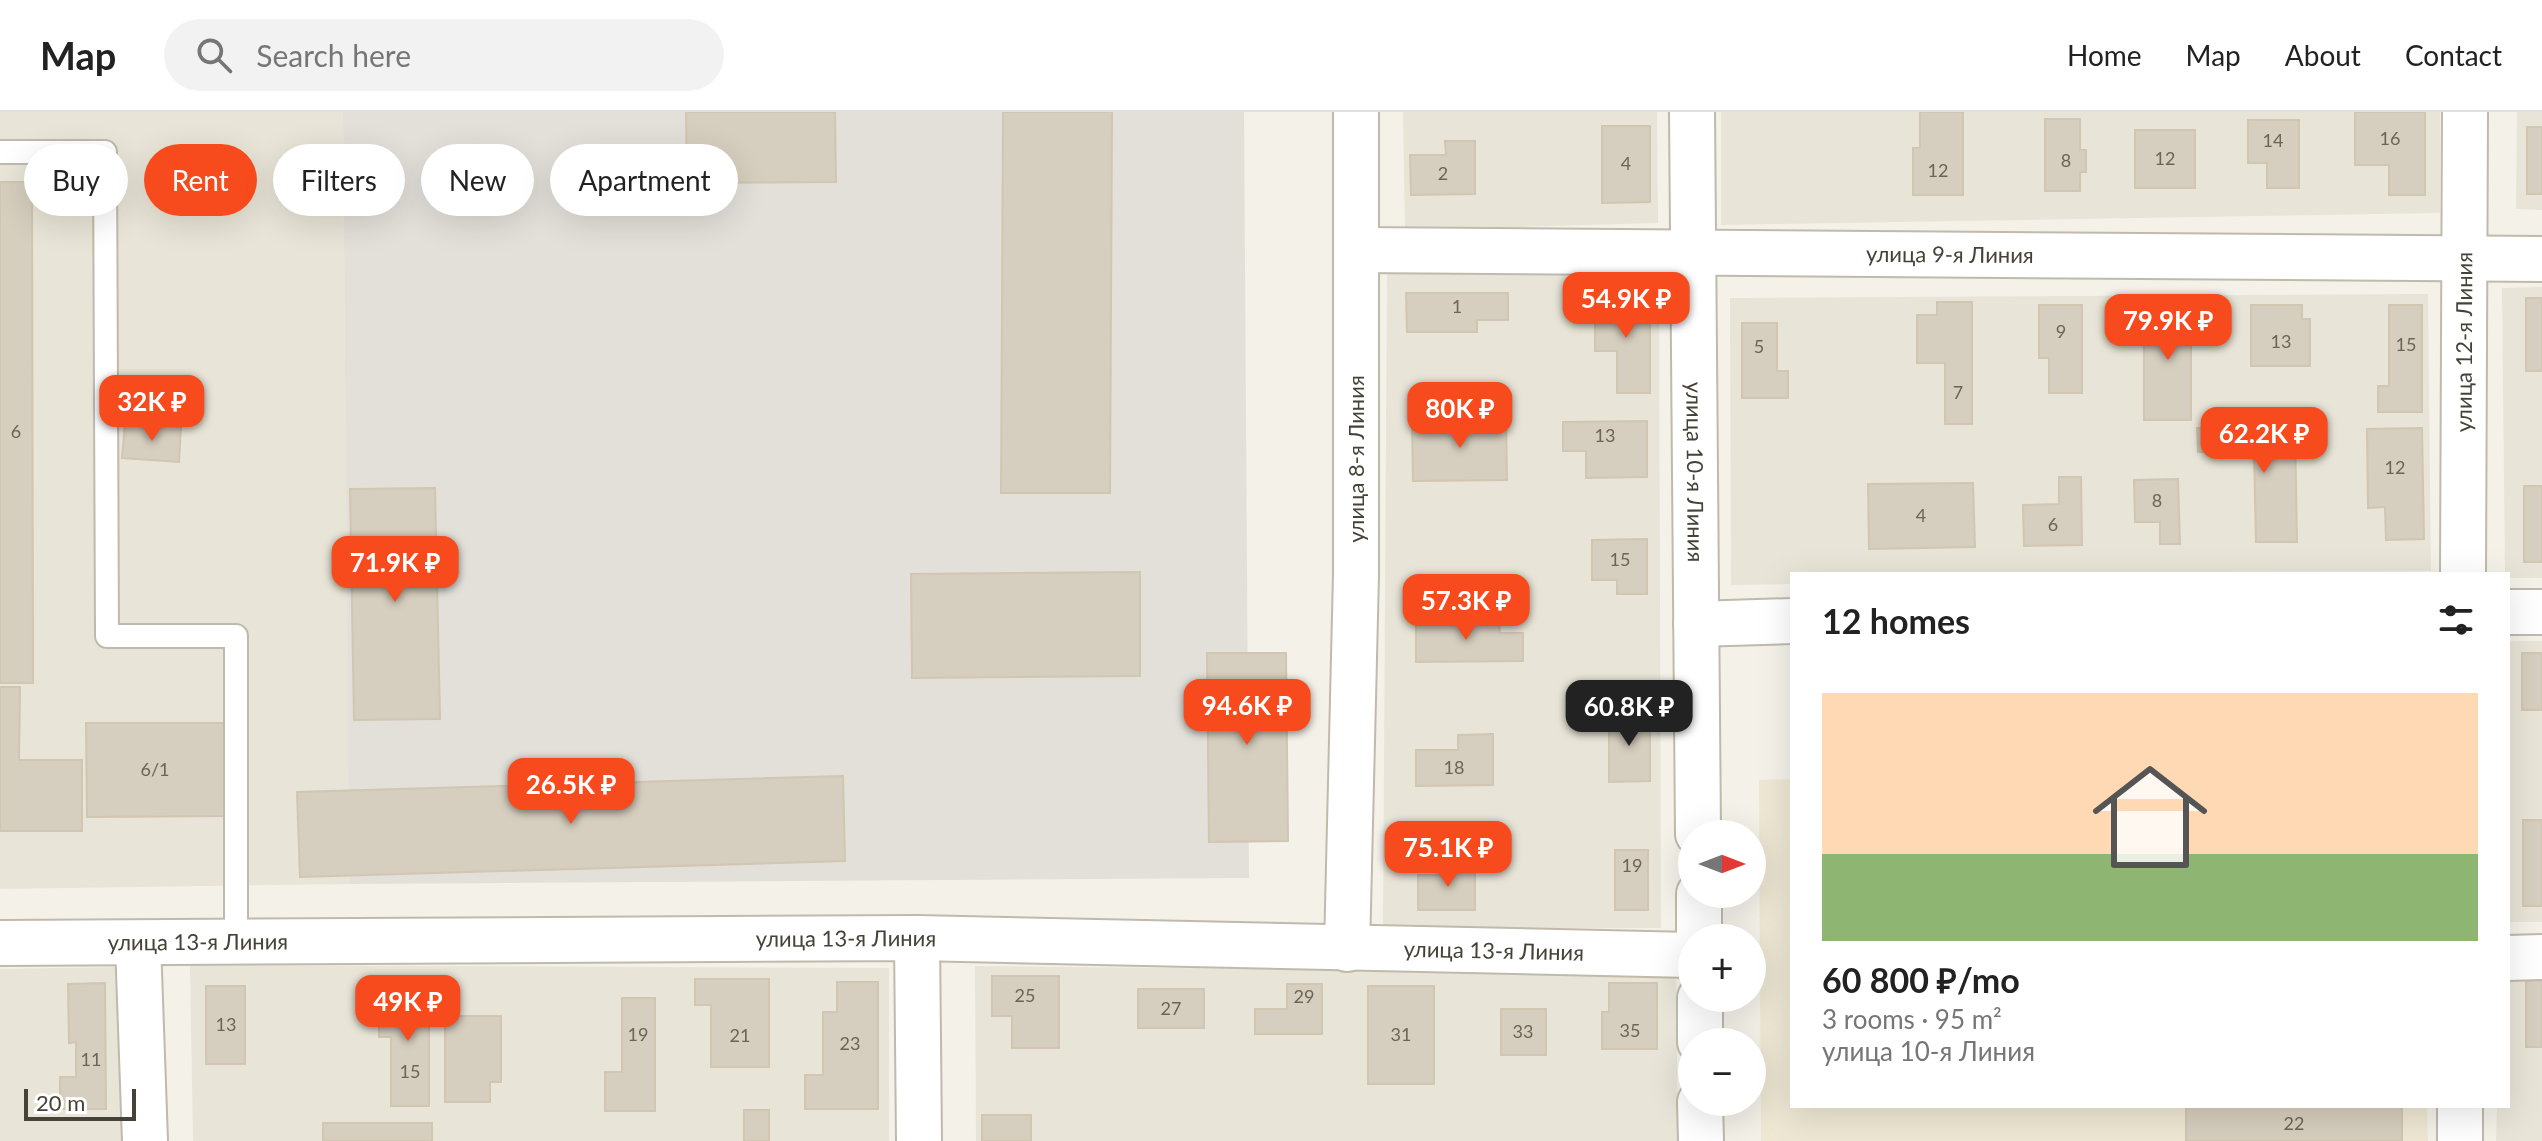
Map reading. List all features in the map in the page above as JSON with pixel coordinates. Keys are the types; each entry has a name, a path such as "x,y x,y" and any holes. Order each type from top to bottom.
{"street":[{"name":"улица 8-я Линия","path":"1347,949 1356,574 1356,112"},
{"name":"улица 10-я Линия","path":"1692,112 1698,820"},
{"name":"улица 12-я Линия","path":"2463,572 2465,112"},
{"name":"улица 9-я Линия","path":"1356,250 1691,255 2542,259"},
{"path":"2510,612 2542,612"},
{"path":"1696,624 1790,621"},
{"name":"улица 13-я Линия","path":"0,943 917,938 1678,955"},
{"path":"917,938 919,1141"},
{"path":"138,943 145,1141"},
{"path":"2510,958 2542,957"},
{"path":"2460,1108 2460,1141"},
{"path":"1700,1116 1701,1141"}],"lane":[{"path":"0,152 105,152 107,636 236,636 236,941"}],"shaded area":[{"path":"0,112 343,112 343,144 273,144 273,216 344,216 349,884 0,889"},
{"path":"343,112 1244,112 1249,878 349,884 344,216 405,216 405,144 343,144"},
{"path":"1403,112 1657,112 1658,223 1405,230"},
{"path":"1721,112 2440,112 2440,213 1721,225"},
{"path":"2517,112 2542,112 2542,210 2516,209"},
{"path":"1387,274 1659,275 1661,928 1383,929"},
{"path":"2542,287 2542,578 2510,578 2510,572 2505,572 2502,288"},
{"path":"2428,294 2431,571 1790,572 1790,584 1731,585 1730,298"},
{"path":"2510,641 2542,641 2542,922 2510,922"},
{"path":"1790,779 1790,1108 2427,1108 2428,1141 1761,1141 1761,1116 1766,1116 1766,1028 1760,1028 1760,1012 1766,1012 1766,924 1760,924 1760,908 1766,908 1766,820 1759,820 1759,780"},
{"path":"190,965 889,968 889,1141 193,1141"},
{"path":"975,966 1676,973 1678,1141 976,1141"},
{"path":"120,967 124,1141 0,1141 0,969"},
{"path":"2510,968 2542,968 2542,1141 2496,1141 2497,1108 2510,1108"}],"building":[{"path":"686,112 835,112 836,182 738,183 738,144 686,144"},
{"path":"1003,112 1112,112 1110,493 1001,493"},
{"path":"1920,112 1963,112 1963,195 1913,195 1913,148 1920,148"},
{"path":"2355,112 2425,112 2425,195 2389,195 2389,165 2355,165"},
{"path":"2045,119 2080,119 2080,150 2086,150 2086,172 2080,172 2080,191 2045,191"},
{"path":"2248,120 2299,120 2299,188 2267,188 2267,163 2248,163"},
{"path":"1602,126 1650,126 1650,202 1602,203"},
{"path":"2527,127 2542,127 2542,194 2527,194"},
{"path":"2135,130 2195,130 2195,188 2135,188"},
{"path":"1445,141 1475,141 1475,194 1411,195 1410,155 1446,155"},
{"path":"0,182 24,182 24,216 32,216 33,683 0,683"},
{"path":"1406,293 1508,293 1508,320 1477,320 1477,332 1407,332"},
{"path":"1595,298 1650,298 1650,393 1617,393 1617,351 1595,351"},
{"path":"2526,298 2542,298 2542,371 2526,371"},
{"path":"1937,302 1972,302 1972,424 1945,424 1945,363 1917,363 1917,315 1937,315"},
{"path":"2039,305 2082,305 2082,393 2049,393 2049,358 2039,358"},
{"path":"2144,305 2191,305 2191,420 2144,420"},
{"path":"2251,305 2302,305 2302,319 2310,319 2310,366 2251,366"},
{"path":"2389,305 2422,305 2422,412 2378,412 2378,386 2389,386"},
{"path":"1742,323 1777,323 1777,371 1788,371 1788,398 1742,398"},
{"path":"1506,419 1507,480 1413,481 1412,420"},
{"path":"1647,421 1647,477 1586,478 1586,451 1563,451 1563,422"},
{"path":"125,423 181,427 179,462 122,458"},
{"path":"2295,427 2297,542 2256,542 2254,451 2198,452 2197,428"},
{"path":"2422,428 2424,539 2386,540 2385,507 2368,508 2367,429"},
{"path":"2059,477 2081,477 2082,545 2024,546 2023,505 2059,504"},
{"path":"2178,479 2180,544 2160,544 2160,522 2135,522 2134,480"},
{"path":"1973,483 1975,547 1869,549 1868,484"},
{"path":"2524,486 2542,486 2542,562 2524,562"},
{"path":"435,488 440,719 354,720 350,489"},
{"path":"1647,539 1647,594 1617,594 1617,580 1592,580 1592,540"},
{"path":"1140,572 1140,676 912,678 911,574"},
{"path":"1416,620 1499,620 1500,633 1523,633 1523,661 1416,662"},
{"path":"1207,653 1286,653 1288,841 1209,842"},
{"path":"2522,653 2542,653 2542,710 2522,710"},
{"path":"0,687 20,687 19,760 82,760 82,831 0,831"},
{"path":"1625,708 1625,718 1650,717 1650,781 1609,782 1609,709"},
{"path":"86,723 224,723 224,816 87,817"},
{"path":"1493,734 1493,785 1416,786 1416,750 1458,750 1458,735"},
{"path":"843,776 845,861 300,877 297,792"},
{"path":"2523,820 2542,820 2542,906 2523,906"},
{"path":"1615,850 1648,850 1648,910 1615,910"},
{"path":"1444,865 1475,865 1475,910 1418,910 1418,875 1444,875"},
{"path":"992,976 1059,976 1059,1048 1012,1048 1012,1016 992,1016"},
{"path":"2526,977 2542,977 2542,1047 2526,1047"},
{"path":"695,979 769,979 769,1067 711,1067 711,1005 695,1005"},
{"path":"837,982 878,982 878,1109 805,1109 805,1075 823,1075 823,1012 837,1012"},
{"path":"105,983 106,1109 60,1109 60,1077 76,1077 76,1042 69,1043 68,984"},
{"path":"1609,983 1657,983 1657,1049 1602,1049 1602,1012 1609,1012"},
{"path":"391,984 429,984 429,1106 391,1106 391,1037 379,1037 379,1002 391,1002"},
{"path":"1287,984 1322,984 1322,1034 1255,1034 1255,1009 1287,1009"},
{"path":"206,986 245,986 245,1064 206,1064"},
{"path":"1368,986 1434,986 1434,1084 1368,1084"},
{"path":"1138,989 1204,989 1204,1028 1138,1028"},
{"path":"622,998 655,998 655,1111 605,1111 605,1072 622,1072"},
{"path":"1501,1009 1546,1009 1546,1055 1501,1055"},
{"path":"445,1016 501,1016 501,1082 490,1082 490,1102 445,1102"},
{"path":"2186,1108 2402,1108 2402,1141 2186,1141"},
{"path":"744,1110 769,1110 769,1141 744,1141"},
{"path":"982,1115 1031,1115 1031,1141 982,1141"},
{"path":"323,1123 432,1123 432,1141 323,1141"}]}
